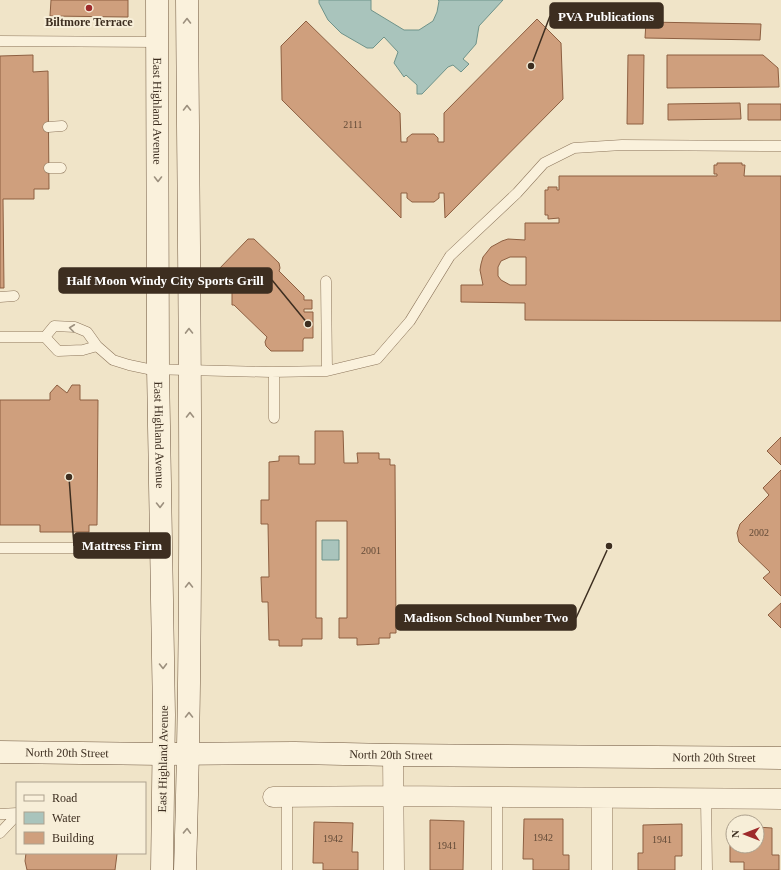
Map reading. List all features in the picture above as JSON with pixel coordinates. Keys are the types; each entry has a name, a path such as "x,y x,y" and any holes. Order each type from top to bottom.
{"main road":[{"name":"East Highland Avenue","path":"157,0 158,368 164,715 162,754 162,870"},
{"name":"East Highland Avenue","path":"185,870 189,754 190,370 187,0"},
{"path":"157,42 187,42"},
{"name":"North 20th Street","path":"0,752 162,754 295,753 781,758"}],"street":[{"path":"393,755 394,870"},
{"path":"280,796 781,799"},
{"path":"602,798 602,870"}],"lane":[{"path":"0,41 157,42"},
{"path":"48,127 62,126"},
{"path":"44,337 54,326 75,328 88,332 97,346 113,360 142,368 274,372 326,371 377,359 410,321 450,256 517,193 544,163 574,148 609,146 781,146"},
{"path":"49,168 61,168"},
{"path":"326,281 326,371"},
{"path":"0,296 14,296"},
{"path":"0,337 44,337 58,351 83,350 97,346"},
{"path":"274,372 274,418"},
{"path":"0,548 161,548"},
{"path":"280,796 288,870"},
{"path":"497,797 497,870"},
{"path":"706,799 707,870"},
{"path":"0,814 16,814"},
{"path":"0,833 16,815"}],"water":[{"path":"319,0 371,0 371,10 404,30 419,30 433,21 437,12 438,0 503,0 479,26 476,44 463,59 469,64 461,72 453,65 448,67 422,94 417,94 417,85 406,75 404,77 394,63 398,52 384,37 373,48 367,48 341,33 328,20 319,3"},
{"path":"322,540 339,540 339,560 322,560"}],"building":[{"name":"Biltmore Terrace","path":"51,0 128,0 128,17 50,16"},
{"path":"537,19 561,43 563,99 445,218 444,193 439,193 439,198 434,202 412,202 407,198 407,193 401,193 401,218 282,100 281,46 306,21 400,113 401,142 407,142 407,138 412,134 434,134 438,138 438,142 444,142 444,113"},
{"path":"646,22 761,24 760,40 645,38"},
{"path":"33,55 33,72 48,71 49,189 34,189 34,199 3,199 4,288 0,288 0,56"},
{"path":"628,55 644,55 643,124 627,124"},
{"path":"667,55 763,55 778,68 779,87 667,88"},
{"path":"740,103 741,119 668,120 668,104"},
{"path":"748,104 781,104 781,120 748,120"},
{"path":"717,163 742,163 742,165 745,165 744,176 781,176 781,321 525,320 525,303 461,302 461,285 483,285 480,270 481,264 483,257 491,247 508,239 525,240 525,223 559,223 559,218 548,219 548,215 545,215 545,190 548,190 548,187 557,187 557,190 559,190 559,176 717,176 717,174 714,174 714,165 717,165","holes":["510,257 526,257 526,285 510,285 501,280 498,276 498,267 501,261"]},
{"path":"248,239 254,239 279,263 279,271 304,296 304,300 312,300 312,309 304,309 304,312 313,312 313,338 304,338 303,351 271,351 266,346 265,342 267,337 234,305 232,305 232,288 219,275 218,270"},
{"path":"57,385 67,393 72,385 80,385 80,400 98,400 97,525 89,525 89,532 40,532 40,525 0,525 0,400 50,400 50,393"},
{"path":"315,431 343,431 344,463 358,463 357,453 379,453 379,459 390,459 390,465 395,465 396,633 390,633 390,638 379,638 379,644 357,645 357,638 339,638 339,618 347,618 347,521 316,521 316,618 322,618 322,639 302,639 302,646 279,646 279,640 269,640 268,602 262,602 261,577 269,577 268,524 261,524 261,500 269,500 269,462 279,461 279,456 299,456 299,464 315,464"},
{"path":"781,437 781,465 767,451"},
{"path":"781,470 781,596 763,578 770,572 739,542 737,533 740,524 769,495 763,488"},
{"path":"781,603 781,628 768,615"},
{"path":"524,819 563,819 563,855 569,855 569,870 533,870 533,859 523,859"},
{"path":"430,820 464,821 463,870 430,870"},
{"path":"314,822 353,823 352,852 358,852 358,870 323,870 323,863 313,863"},
{"path":"682,824 682,856 675,856 675,870 638,870 638,853 643,853 643,825"},
{"path":"765,828 772,828 772,855 779,855 779,870 744,870 744,862 730,862 730,854 765,854"},
{"path":"26,854 117,854 115,870 27,870 25,861"}],"place":[{"name":"Biltmore Terrace","path":"89,8"},
{"name":"PVA Publications","path":"531,66"},
{"name":"Half Moon Windy City Sports Grill","path":"308,324"},
{"name":"Mattress Firm","path":"69,477"},
{"name":"Madison School Number Two","path":"609,546"}]}
